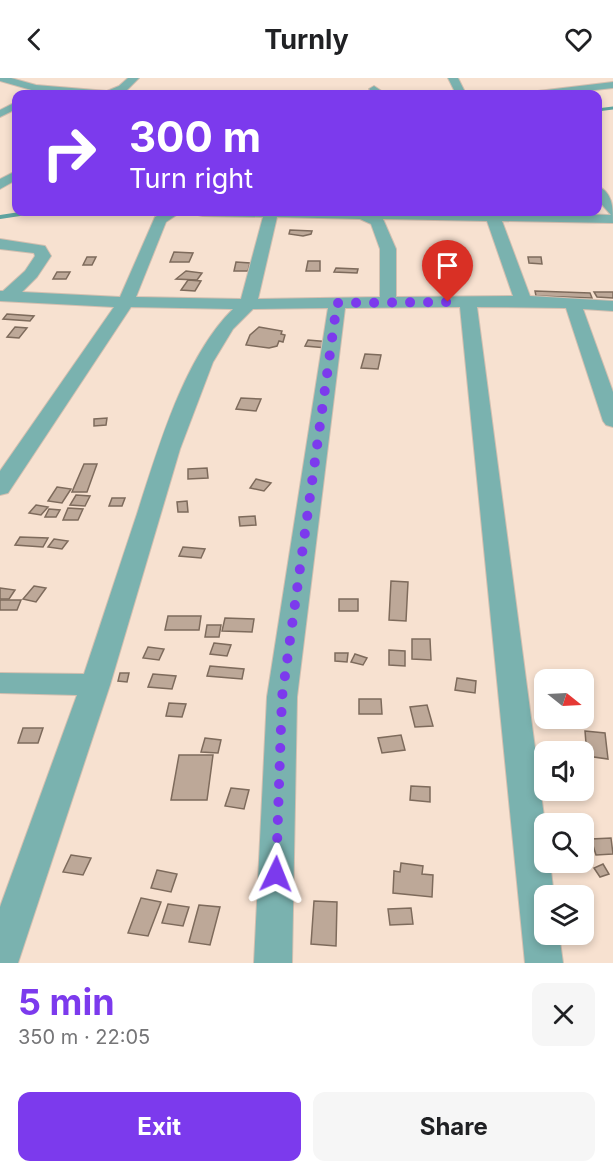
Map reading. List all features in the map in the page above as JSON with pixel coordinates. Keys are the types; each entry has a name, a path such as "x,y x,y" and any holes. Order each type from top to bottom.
{"street":[{"path":"0,78 24,90"},
{"path":"118,90 134,78"},
{"path":"567,78 613,85"},
{"path":"571,90 613,85"},
{"path":"0,87 59,90"},
{"path":"0,185 12,170"},
{"path":"602,197 613,211"},
{"path":"0,488 126,303 160,220 167,216"},
{"path":"0,960 95,685 169,449 204,362 226,326 248,304 271,216"},
{"path":"372,216 377,221 388,249 388,302"},
{"path":"493,216 523,301"},
{"path":"540,216 613,219"},
{"path":"0,244 40,249 43,256 31,274 4,296"},
{"path":"4,296 126,303 523,301 613,306"},
{"path":"468,302 544,963"},
{"path":"273,963 282,697 337,303"},
{"path":"573,304 613,421"},
{"path":"0,683 95,685"}],"building":[{"path":"290,230 312,231 311,234 303,236 289,234"},
{"path":"174,252 193,253 189,262 170,262"},
{"path":"87,257 96,257 92,265 83,265"},
{"path":"528,257 541,257 542,264 529,263"},
{"path":"308,261 320,261 320,271 306,271"},
{"path":"236,262 250,263 248,271 234,271"},
{"path":"336,268 358,269 357,273 334,272"},
{"path":"186,271 202,273 197,280 176,279"},
{"path":"57,272 70,272 66,279 53,279"},
{"path":"188,280 201,281 195,291 181,290"},
{"path":"535,291 590,293 592,298 536,296"},
{"path":"594,292 613,292 613,298 597,297"},
{"path":"7,314 34,316 30,321 3,319"},
{"path":"15,327 27,328 19,338 7,337"},
{"path":"259,327 282,331 281,334 285,335 283,342 279,341 277,346 269,348 246,345 250,335"},
{"path":"308,340 330,342 327,348 305,346"},
{"path":"365,354 381,355 378,369 361,368"},
{"path":"241,398 261,399 256,411 236,409"},
{"path":"107,418 106,425 94,426 94,419"},
{"path":"84,464 97,464 87,492 72,492"},
{"path":"207,468 208,478 188,479 188,469"},
{"path":"256,479 271,483 264,491 250,488"},
{"path":"57,487 71,489 62,503 48,501"},
{"path":"76,495 90,496 85,506 70,505"},
{"path":"112,498 125,498 122,506 109,506"},
{"path":"187,501 188,512 178,512 177,502"},
{"path":"36,505 48,507 41,515 29,513"},
{"path":"68,508 83,509 78,520 63,520"},
{"path":"49,509 60,510 56,517 45,517"},
{"path":"255,516 256,525 240,526 239,517"},
{"path":"20,537 48,538 43,547 15,545"},
{"path":"54,539 68,541 62,549 48,547"},
{"path":"183,547 205,549 201,558 179,556"},
{"path":"391,581 408,582 406,621 389,620"},
{"path":"34,586 46,588 36,602 23,599"},
{"path":"0,588 15,590 9,599 0,599"},
{"path":"339,599 358,599 358,611 339,611"},
{"path":"0,600 21,600 17,610 0,610"},
{"path":"168,616 201,616 199,630 165,630"},
{"path":"225,618 254,619 252,632 222,631"},
{"path":"207,625 221,625 219,637 205,637"},
{"path":"412,639 430,639 431,660 412,659"},
{"path":"214,643 231,645 227,656 210,654"},
{"path":"148,647 164,649 159,660 143,658"},
{"path":"389,650 405,651 405,666 389,665"},
{"path":"335,653 348,653 347,662 335,661"},
{"path":"355,654 367,658 363,665 351,662"},
{"path":"210,666 244,669 242,679 207,676"},
{"path":"120,673 129,673 127,682 118,681"},
{"path":"153,674 176,676 172,689 148,687"},
{"path":"457,678 476,681 475,693 455,690"},
{"path":"359,699 381,699 382,714 359,714"},
{"path":"169,703 186,704 182,717 166,716"},
{"path":"427,705 433,726 415,727 410,707"},
{"path":"23,728 43,728 38,743 18,743"},
{"path":"585,731 605,733 608,759 594,757 594,741 586,741"},
{"path":"401,735 405,750 382,753 378,738"},
{"path":"205,738 221,740 218,753 201,752"},
{"path":"179,755 213,755 207,800 171,800"},
{"path":"411,786 430,787 430,802 410,800"},
{"path":"231,788 249,790 244,809 225,806"},
{"path":"611,838 613,854 596,855 594,839"},
{"path":"71,855 91,858 83,875 63,872"},
{"path":"401,863 423,866 422,874 433,875 432,897 393,893 394,871 400,872"},
{"path":"603,864 609,874 600,877 594,868"},
{"path":"157,870 177,874 171,892 151,888"},
{"path":"141,898 161,902 148,936 128,933"},
{"path":"314,901 337,902 336,946 311,944"},
{"path":"168,904 189,907 183,926 162,923"},
{"path":"199,905 220,907 210,945 189,942"},
{"path":"411,908 413,924 390,925 388,909"}],"waterway":[{"path":"602,109 613,108"},
{"path":"0,217 12,215"}],"route":[{"path":"276,874 282,697 337,303 448,302"}]}
